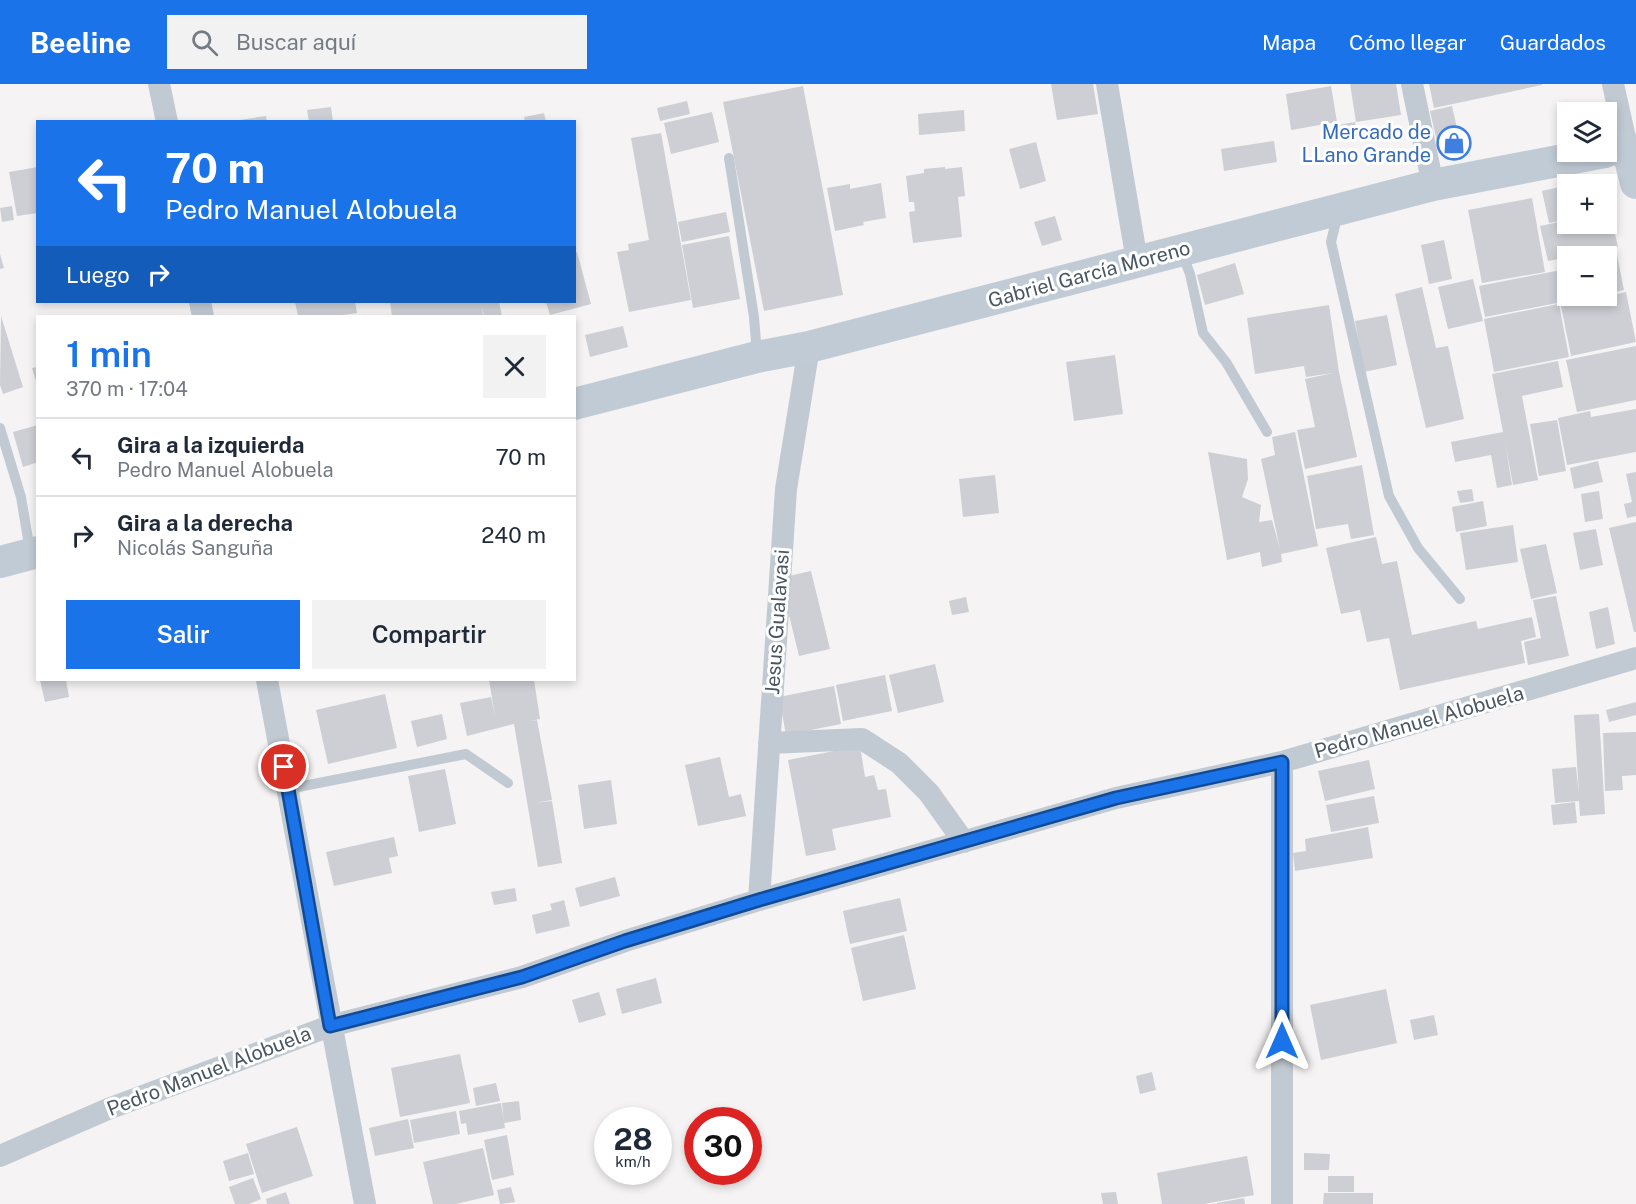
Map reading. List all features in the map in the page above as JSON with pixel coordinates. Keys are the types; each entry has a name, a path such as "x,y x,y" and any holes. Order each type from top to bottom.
{"street":[{"path":"159,84 166,120"},
{"path":"1107,84 1137,261"},
{"path":"1412,84 1432,185"},
{"path":"1613,84 1613,102"},
{"path":"1617,156 1636,183"},
{"name":"Gabriel García Moreno","path":"576,403 757,357 809,347 1432,185 1557,161"},
{"name":"Jesus Gualavasi","path":"759,900 786,489 809,347"},
{"path":"0,562 34,553"},
{"name":"Pedro Manuel Alobuela","path":"0,1156 108,1109 330,1026 522,977 625,941 759,900 1116,798 1282,762 1636,658"},
{"path":"267,681 365,1204"},
{"path":"769,743 862,739 899,763 929,793 963,842"},
{"path":"1282,762 1282,1204"}],"lane":[{"path":"729,158 754,317 757,357"},
{"path":"1338,209 1331,243 1389,496 1418,548 1460,599"},
{"path":"1181,249 1190,274 1203,333 1226,362 1267,432"},
{"path":"0,428 21,497 34,553"},
{"path":"288,789 466,754 508,783"}],"building":[{"path":"1051,84 1093,84 1098,114 1057,120"},
{"path":"1350,84 1396,84 1401,115 1356,122"},
{"path":"1429,84 1542,84 1542,85 1434,108"},
{"path":"803,86 843,295 764,311 723,102"},
{"path":"1331,86 1337,122 1291,130 1286,94"},
{"path":"687,101 690,114 660,121 657,108"},
{"path":"1452,106 1459,137 1437,142 1430,111"},
{"path":"331,107 333,120 309,120 307,110"},
{"path":"964,110 965,131 919,135 918,114"},
{"path":"712,112 719,142 671,154 664,123"},
{"path":"544,113 546,120 525,120 524,117"},
{"path":"266,116 267,120 240,120"},
{"path":"1355,122 1357,133 1334,137 1332,126"},
{"path":"661,133 691,300 629,312 617,252 629,250 628,244 649,240 631,138"},
{"path":"1274,141 1277,162 1224,171 1221,149"},
{"path":"1036,142 1046,181 1020,189 1009,149"},
{"path":"36,167 36,213 17,216 9,172"},
{"path":"945,167 945,169 962,167 965,196 958,197 962,237 913,243 909,212 915,211 914,202 909,202 906,176 924,173 924,169"},
{"path":"881,183 886,218 863,222 864,225 835,231 827,188 850,184 850,189"},
{"path":"1557,188 1557,221 1549,223 1542,191"},
{"path":"1532,198 1545,272 1482,283 1468,210"},
{"path":"12,206 14,220 2,222 0,208"},
{"path":"726,212 730,232 682,242 678,222"},
{"path":"1055,216 1062,240 1042,246 1034,222"},
{"path":"1557,222 1557,234 1615,234 1618,247 1557,246 1557,259 1548,261 1540,226"},
{"path":"729,236 740,299 693,308 682,245"},
{"path":"1444,240 1452,279 1429,284 1421,245"},
{"path":"577,252 591,304 550,315 546,303 576,303"},
{"path":"0,254 4,268 0,269"},
{"path":"1617,255 1624,290 1617,292"},
{"path":"1235,263 1244,294 1205,305 1197,275"},
{"path":"1557,271 1557,303 1485,317 1479,286"},
{"path":"1473,279 1483,321 1448,329 1438,287"},
{"path":"1422,287 1436,348 1448,346 1464,419 1426,428 1395,294"},
{"path":"1626,292 1636,342 1571,356 1561,306 1617,306 1617,294"},
{"path":"295,303 355,303 357,313 343,315 298,315"},
{"path":"390,303 499,303 502,315 484,315 482,307 483,315 392,315"},
{"path":"1557,304 1559,306 1569,357 1494,372 1484,319"},
{"path":"1329,305 1339,372 1357,457 1305,469 1297,430 1315,427 1305,379 1333,373 1306,377 1304,366 1255,374 1247,318"},
{"path":"1387,315 1397,365 1364,372 1355,321"},
{"path":"1,316 23,387 3,394 0,385"},
{"path":"623,326 628,347 590,357 585,335"},
{"path":"1636,346 1636,400 1577,412 1566,360"},
{"path":"1115,355 1123,414 1074,421 1066,362"},
{"path":"1558,361 1563,387 1522,396 1538,480 1513,485 1505,442 1512,485 1497,488 1491,455 1455,462 1451,442 1503,432 1492,374"},
{"path":"36,367 36,382 32,368"},
{"path":"1636,409 1636,452 1567,465 1558,418 1590,411 1591,417"},
{"path":"1557,420 1566,471 1539,476 1530,424"},
{"path":"36,426 36,463 23,467 13,432"},
{"path":"1295,432 1318,546 1281,554 1282,562 1262,567 1260,552 1227,560 1208,452 1247,459 1248,479 1242,497 1261,505 1259,522 1272,520 1280,549 1261,459 1275,455 1272,437"},
{"path":"1598,461 1603,482 1574,489 1570,468"},
{"path":"1362,465 1374,535 1351,539 1348,524 1316,529 1307,476"},
{"path":"1636,472 1636,516 1627,518 1624,504 1632,502 1626,474"},
{"path":"995,475 999,513 963,517 959,479"},
{"path":"1472,489 1474,501 1460,503 1457,491"},
{"path":"1599,491 1603,519 1585,522 1581,494"},
{"path":"1483,501 1487,526 1456,532 1452,507"},
{"path":"1636,522 1636,632 1634,632 1609,528"},
{"path":"1513,525 1518,562 1466,570 1460,533"},
{"path":"1596,529 1603,565 1580,570 1573,533"},
{"path":"1376,537 1382,564 1397,561 1412,635 1476,621 1478,629 1532,617 1536,637 1521,641 1525,663 1400,690 1389,638 1367,642 1360,610 1341,614 1326,548"},
{"path":"1546,544 1557,593 1531,599 1520,549"},
{"path":"811,571 830,649 799,656 780,578"},
{"path":"1556,596 1569,656 1528,665 1524,642 1541,638 1533,600"},
{"path":"966,597 969,612 952,615 949,601"},
{"path":"1608,607 1615,644 1596,649 1589,612"},
{"path":"935,664 944,702 898,713 889,675"},
{"path":"885,675 892,711 843,721 836,685"},
{"path":"40,681 66,681 69,697 45,702"},
{"path":"489,681 534,681 540,719 529,721 537,720 552,800 535,803 552,801 562,863 538,867 514,724 467,736 460,703 491,697 495,716"},
{"path":"834,686 841,724 786,735 779,697"},
{"path":"385,694 397,748 328,764 316,710"},
{"path":"1636,702 1636,715 1609,722 1606,710"},
{"path":"442,714 447,739 417,747 411,721"},
{"path":"1599,714 1605,814 1580,816 1579,801 1555,803 1552,769 1576,767 1579,795 1574,715"},
{"path":"1636,732 1636,775 1622,776 1623,790 1605,791 1603,733"},
{"path":"860,746 865,777 874,775 878,790 886,789 891,817 832,829 836,850 806,856 788,760"},
{"path":"720,757 729,797 741,794 746,816 698,826 685,765"},
{"path":"1369,760 1375,789 1325,801 1318,771"},
{"path":"445,769 456,824 419,832 408,776"},
{"path":"611,780 617,824 584,829 578,785"},
{"path":"1374,796 1379,823 1331,832 1326,805"},
{"path":"1575,802 1577,823 1553,825 1551,805"},
{"path":"1368,827 1373,858 1295,871 1293,853 1306,851 1305,839"},
{"path":"394,837 398,856 389,858 392,873 334,886 326,852"},
{"path":"615,877 620,896 580,907 575,888"},
{"path":"515,888 517,901 494,905 491,892"},
{"path":"900,898 907,931 850,944 843,911"},
{"path":"564,900 570,926 536,934 532,915 552,910 550,904"},
{"path":"904,935 916,989 863,1001 851,948"},
{"path":"656,978 662,1003 622,1014 616,989"},
{"path":"1386,989 1397,1043 1321,1060 1310,1005"},
{"path":"599,992 606,1015 579,1023 572,1000"},
{"path":"1434,1015 1438,1035 1414,1040 1410,1020"},
{"path":"460,1054 470,1103 400,1117 391,1068"},
{"path":"1152,1072 1156,1090 1140,1094 1136,1076"},
{"path":"496,1083 500,1101 476,1106 473,1088"},
{"path":"519,1101 521,1120 504,1123 502,1103"},
{"path":"501,1103 505,1128 468,1135 466,1123 461,1124 459,1111"},
{"path":"456,1111 460,1134 414,1143 410,1120"},
{"path":"408,1119 414,1148 375,1156 369,1128"},
{"path":"297,1127 313,1176 262,1193 246,1144"},
{"path":"507,1135 514,1175 492,1180 484,1140"},
{"path":"483,1148 494,1195 456,1204 433,1204 423,1162"},
{"path":"248,1153 254,1174 229,1181 223,1161"},
{"path":"1304,1153 1330,1154 1329,1170 1304,1170"},
{"path":"1247,1156 1254,1195 1204,1204 1162,1204 1157,1173"},
{"path":"1328,1176 1354,1176 1354,1192 1328,1192"},
{"path":"253,1178 261,1199 249,1204 235,1204 229,1187"},
{"path":"511,1187 515,1202 500,1204 497,1190"},
{"path":"286,1192 290,1204 267,1204 266,1199"},
{"path":"1116,1192 1118,1204 1103,1204 1101,1193"},
{"path":"1324,1193 1373,1193 1373,1204 1323,1204"},
{"path":"1244,1198 1245,1204 1217,1204 1217,1203"}],"place":[{"name":"Mercado de LLano Grande","path":"1454,143"}],"route":[{"path":"284,767 330,1026 522,977 625,941 759,900 1116,798 1282,762 1282,1041"}]}
